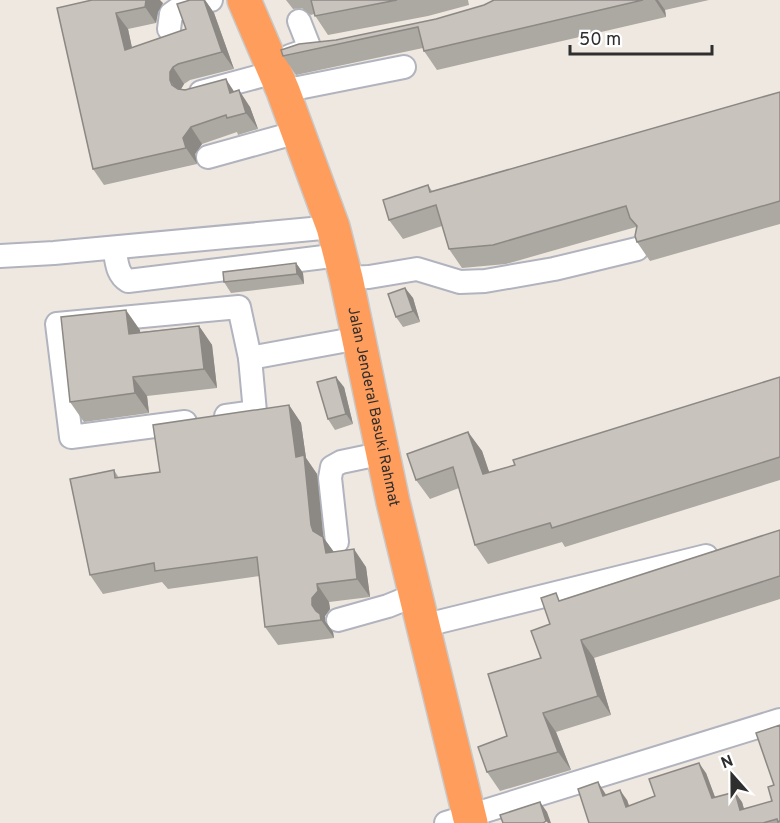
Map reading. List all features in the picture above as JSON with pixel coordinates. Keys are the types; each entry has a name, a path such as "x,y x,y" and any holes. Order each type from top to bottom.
{"highway":[{"name":"Jalan Jenderal Basuki Rahmat","path":"244,0 298,132 340,254 419,610 462,821"}],"street":[{"path":"168,29 171,14 178,9 211,0"},
{"path":"276,75 319,50 299,21"},
{"path":"194,93 276,75 404,67"},
{"path":"208,157 298,132"},
{"path":"283,233 288,262"},
{"path":"0,256 283,233 340,254 369,277 417,269 460,282 485,281 555,269 637,249"},
{"path":"232,237 235,268"},
{"path":"186,242 190,273"},
{"path":"114,248 119,272 122,278 128,281 340,254"},
{"path":"239,307 250,358 255,412 71,437 57,324 239,307"},
{"path":"250,358 359,338"},
{"path":"337,542 330,478 332,468 341,462 384,453"},
{"path":"338,620 388,606 419,610 724,552"},
{"path":"462,821 780,720"}],"building":[{"path":"92,0 146,0 145,7 116,13 125,50 186,29 177,4 190,0 204,0 222,52 178,64 170,72 170,80 172,85 178,89 185,90 226,79 230,93 239,90 246,113 227,118 226,115 191,127 183,138 186,148 93,169 57,8"},
{"path":"311,0 397,0 315,16"},
{"path":"494,0 643,0 424,51 418,27 283,56 281,50 299,44 336,40 436,19"},
{"path":"780,92 780,201 637,242 635,236 637,226 630,218 626,206 493,245 449,249 436,205 389,220 383,200 428,185 430,192"},
{"path":"296,263 297,274 224,282 223,272"},
{"path":"405,288 413,311 396,317 388,294"},
{"path":"126,310 129,334 199,326 204,369 133,377 135,393 70,402 61,317"},
{"path":"336,377 346,414 328,419 317,382"},
{"path":"780,377 780,457 552,528 550,523 475,545 453,467 416,480 407,454 468,432 483,474 515,465 513,460"},
{"path":"289,405 296,457 304,455 313,531 323,537 326,553 354,549 357,579 317,584 318,591 312,598 312,605 320,614 321,620 265,627 257,557 155,571 154,563 90,575 70,479 114,470 115,478 160,472 153,425"},
{"path":"780,530 780,576 581,640 598,696 543,713 558,752 487,772 478,747 507,736 488,674 541,658 531,631 550,624 541,598 556,593 559,601"},
{"path":"780,725 780,821 778,822 777,819 763,823 589,823 578,789 598,782 603,796 620,790 626,807 655,796 649,779 699,763 712,798 735,792 740,810 772,801 768,787 774,785 756,733"},
{"path":"540,802 546,821 543,823 503,823 500,815"}]}
